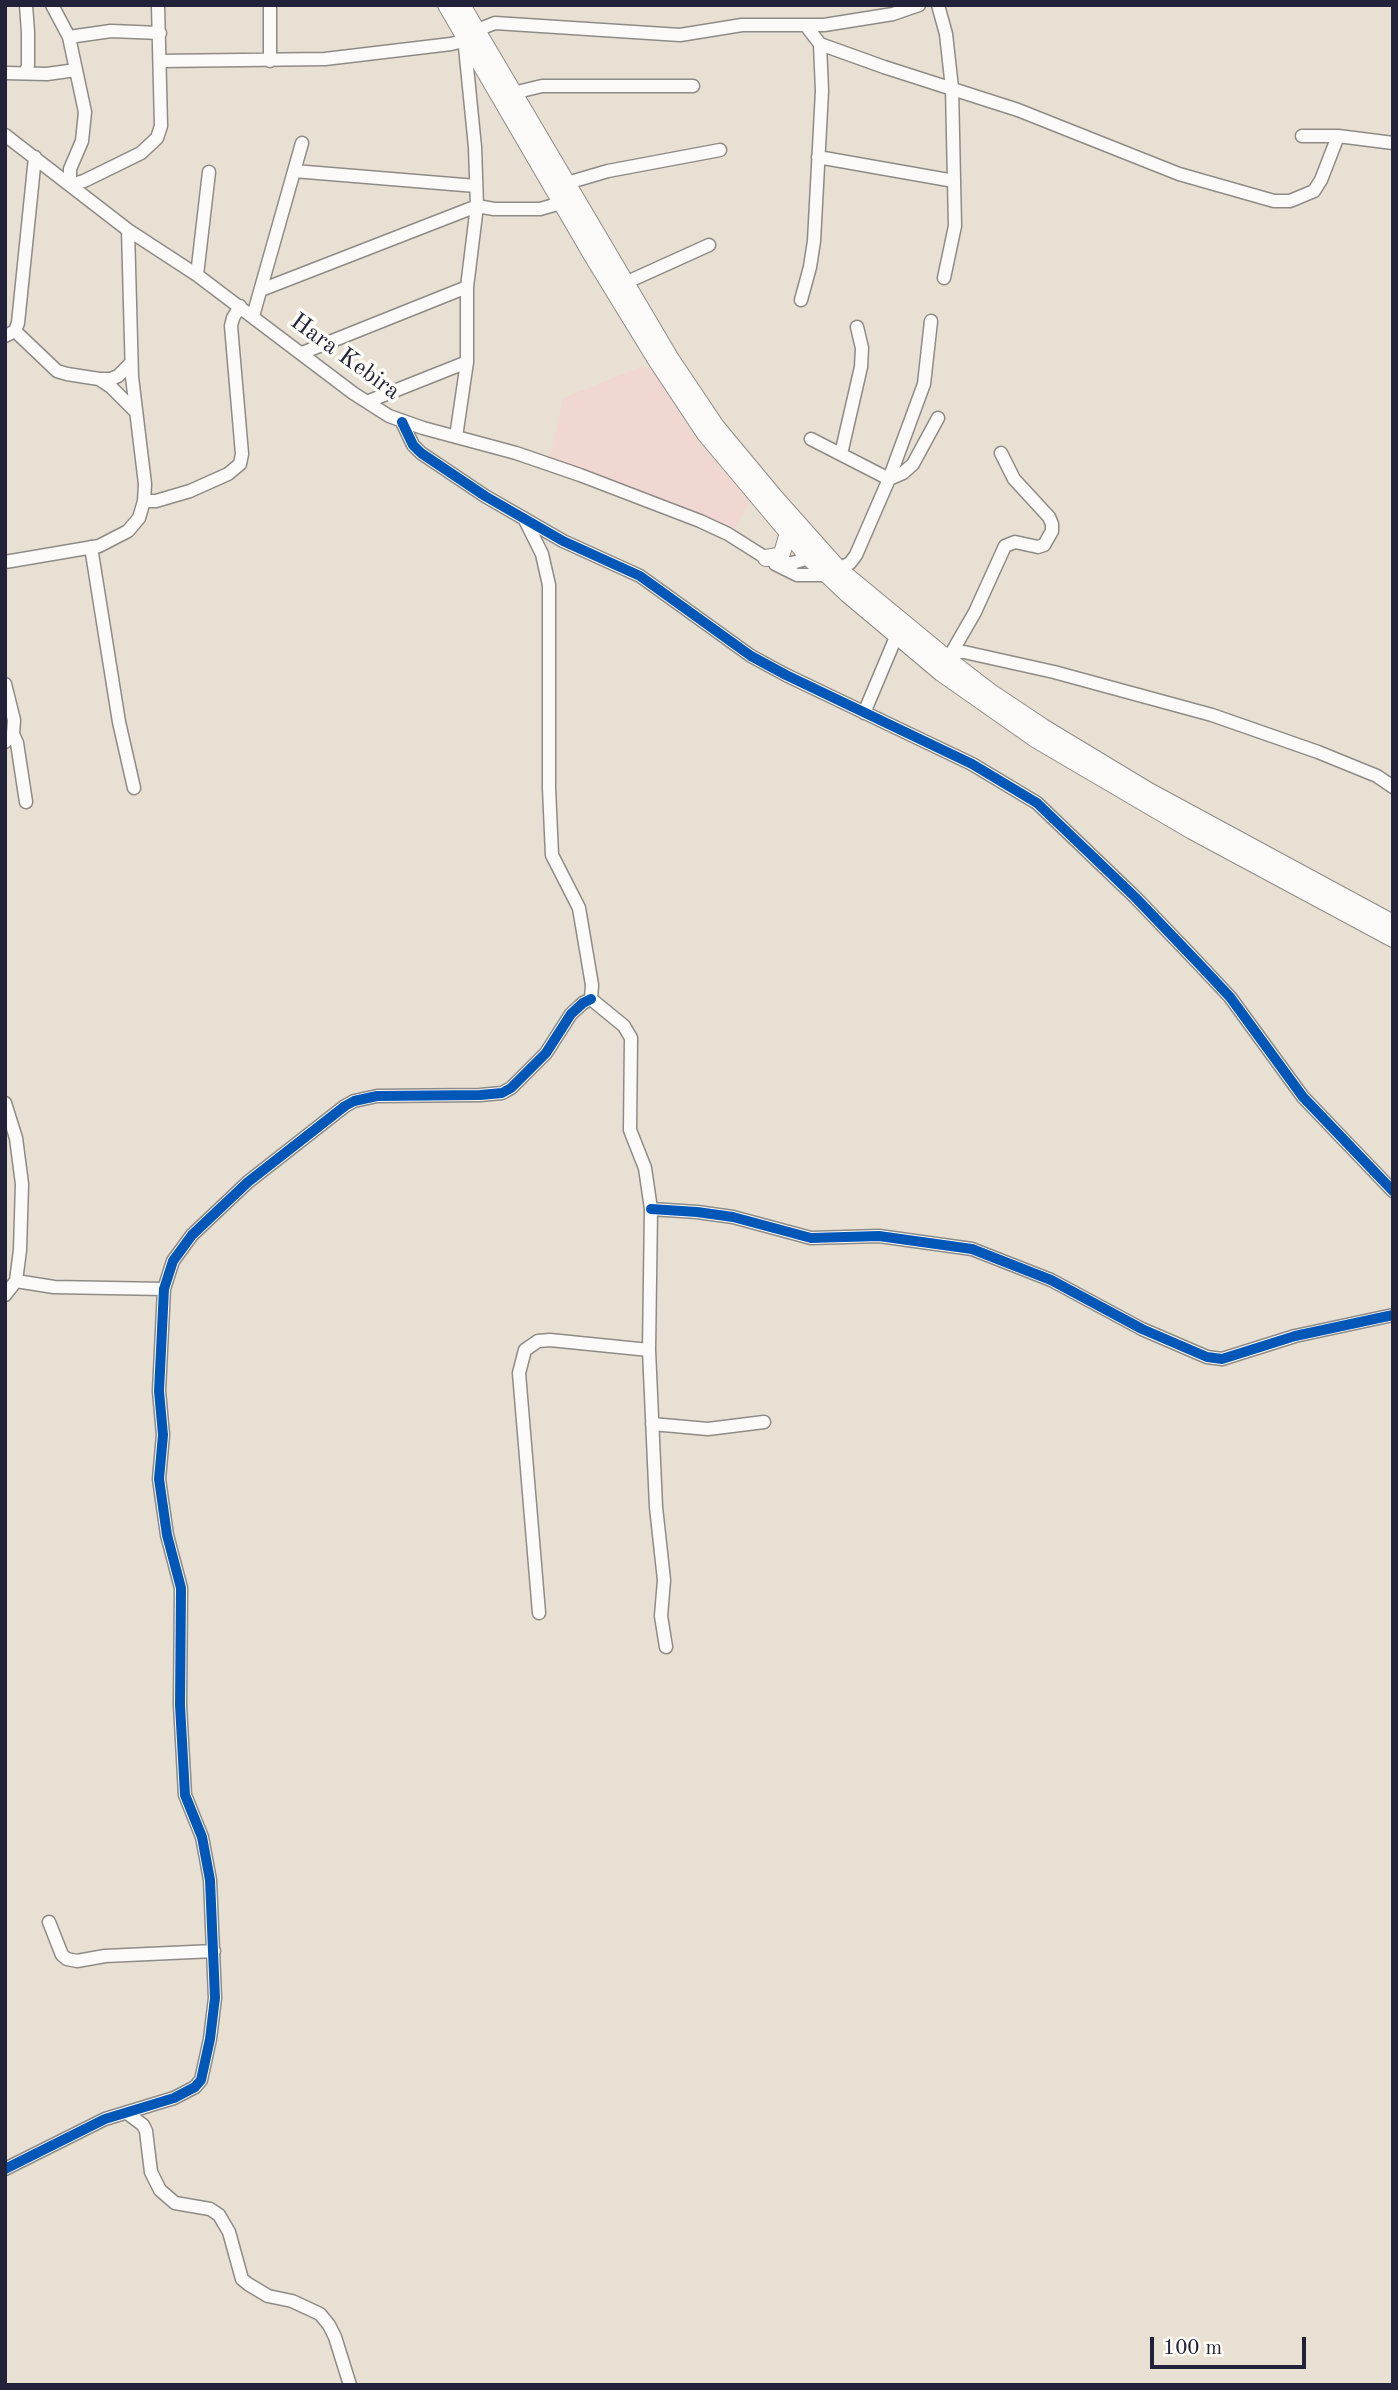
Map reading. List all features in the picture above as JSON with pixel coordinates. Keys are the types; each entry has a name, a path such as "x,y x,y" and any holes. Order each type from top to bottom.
{"main road":[{"path":"446,5 471,34 513,93 671,359 710,430 814,553"},
{"path":"462,5 471,34 561,202 656,360 788,533 834,572 896,637 947,662"},
{"path":"766,558 782,553 788,533"},
{"path":"834,572 947,662 1035,739 1393,923"},
{"path":"1196,824 1393,939"}],"street":[{"path":"26,5 29,32 26,73"},
{"path":"52,5 69,37 85,112 82,141 70,169 70,185 85,181 141,153 157,138 161,126 158,5"},
{"path":"270,5 270,61"},
{"path":"160,61 316,60 363,55 451,44 495,23 680,36 742,25 807,27 893,14 919,5"},
{"path":"938,5 946,34 953,88 955,226 944,278"},
{"path":"807,27 820,44 1018,110 1179,174 1275,201 1290,201 1314,191 1338,136"},
{"path":"69,37 111,31 160,33"},
{"path":"456,437 467,362 467,288 477,206 471,34"},
{"path":"801,300 814,241 822,91 820,44"},
{"path":"5,72 47,74 76,70"},
{"path":"513,93 542,86 692,86"},
{"name":"Hara Kebira","path":"5,135 128,230 240,306 354,393 402,422 546,463 682,514 728,534 766,558 782,563 814,553"},
{"path":"1302,136 1338,136 1393,143"},
{"path":"253,316 302,143"},
{"path":"567,183 608,172 720,150"},
{"path":"34,157 18,323 10,334 57,371 99,379 118,376 131,363"},
{"path":"818,158 954,181"},
{"path":"294,171 476,186"},
{"path":"197,275 209,172"},
{"path":"261,290 477,206 494,209 540,209 561,202"},
{"path":"5,562 100,546 128,531 139,518 145,484 131,363 128,230"},
{"path":"625,283 709,245"},
{"path":"302,353 467,288"},
{"path":"144,501 156,501 190,491 228,474 240,464 242,454 231,326 240,306"},
{"path":"766,558 797,575 834,572 856,555 889,479 924,384 931,321"},
{"path":"841,454 862,367 862,348 857,327"},
{"path":"369,401 467,362"},
{"path":"99,379 137,412"},
{"path":"889,479 903,473 913,464 938,418"},
{"path":"402,422 413,445 431,462 564,541 640,576 751,656 972,764 1037,803 1135,897 1201,966 1230,998 1303,1097 1393,1191"},
{"path":"811,439 889,479"},
{"path":"947,662 975,612 1005,546 1015,542 1038,547 1044,545 1052,531 1049,517 1014,479 1001,453"},
{"path":"524,517 542,554 549,585 548,775 552,855 579,908 592,985 591,999"},
{"path":"91,547 119,722 134,788"},
{"path":"864,713 896,637"},
{"path":"947,662 992,657 1212,715 1318,752 1377,776 1393,787"},
{"path":"5,684 14,720 9,738 17,743 26,802"},
{"path":"591,999 624,1026 631,1038 630,1130 642,1155 651,1209 649,1350 656,1507 664,1580 661,1616 666,1647"},
{"path":"5,2169 105,2119 174,2098 195,2087 201,2080 210,2039 215,1998 210,1880 202,1837 187,1804 184,1781 180,1704 181,1588 167,1535 159,1479 163,1435 159,1391 164,1289 173,1261 192,1235 248,1182 328,1117 354,1101 377,1096 502,1093 511,1088 546,1054 571,1014 591,999"},
{"path":"5,1103 16,1138 22,1184 20,1250 16,1280 5,1295"},
{"path":"651,1209 733,1217 811,1238 879,1236 972,1249 1051,1280 1142,1329 1207,1357 1222,1359 1295,1336 1393,1315"},
{"path":"16,1280 54,1287 164,1289"},
{"path":"539,1613 519,1373 525,1350 538,1341 550,1340 649,1350"},
{"path":"652,1424 708,1429 764,1422"},
{"path":"49,1922 62,1955 78,1961 105,1956 214,1951"},
{"path":"127,2113 143,2125 146,2131 151,2172 160,2190 175,2203 210,2209 219,2214 229,2232 242,2279 248,2284 268,2296 292,2301 320,2314 330,2325 350,2385"}],"shaded area":[{"path":"643,366 653,370 693,435 749,502 734,531 550,457 563,398"}],"cycle path":[{"path":"402,422 413,445 421,453 485,496 563,541 640,576 751,656 972,764 1037,803 1135,897 1230,997 1303,1097 1393,1191"},
{"path":"5,2169 105,2119 174,2098 195,2087 201,2080 210,2039 215,1998 210,1880 202,1837 185,1795 180,1705 181,1588 167,1535 159,1479 163,1435 159,1391 164,1289 173,1261 192,1235 248,1182 345,1106 377,1096 502,1093 511,1088 546,1053 571,1014 591,999"},
{"path":"651,1209 733,1217 811,1238 879,1236 972,1249 1051,1280 1142,1329 1207,1357 1222,1359 1295,1336 1393,1315"}]}
